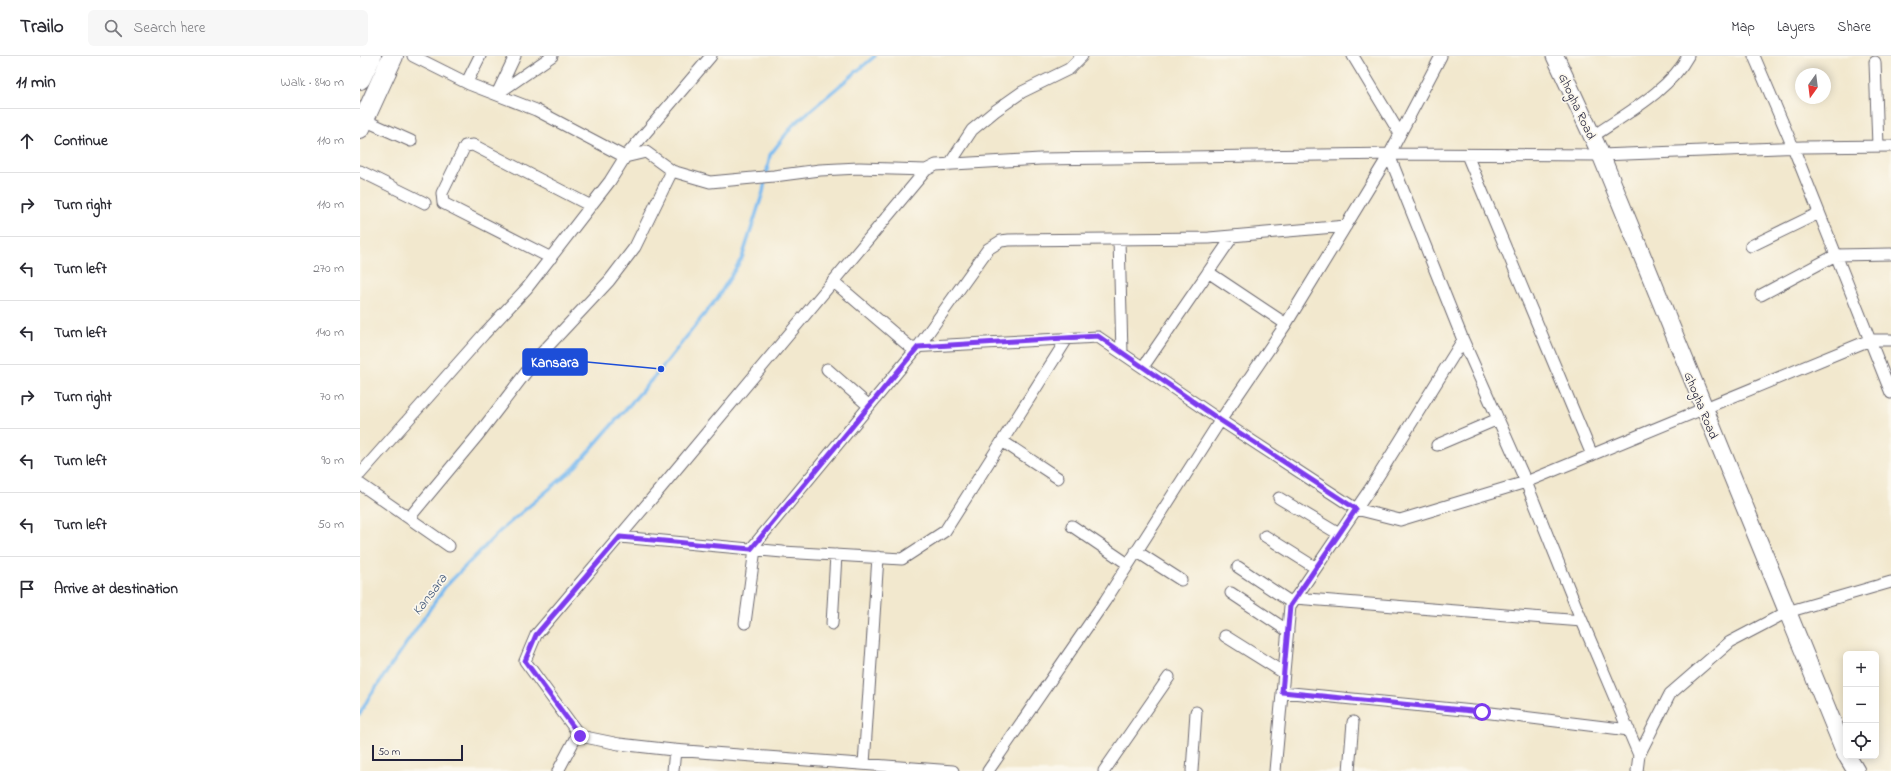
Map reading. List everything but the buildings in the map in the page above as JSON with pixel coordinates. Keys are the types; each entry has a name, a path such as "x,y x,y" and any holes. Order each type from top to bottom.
{"highway":[{"path":"360,79 371,56"},
{"path":"362,124 393,56"}],"main road":[{"name":"Ghogha Road","path":"1555,56 1601,155 1843,749"},
{"name":"Ghogha Road","path":"1848,759 1856,771"}],"street":[{"path":"413,56 467,82 536,110 626,157 646,152 672,171 710,182 820,170 859,168 926,170"},
{"path":"467,82 480,56"},
{"path":"497,94 515,56"},
{"path":"497,94 552,56"},
{"path":"360,474 484,334 527,288 591,206 626,157 711,56"},
{"path":"949,165 972,130 995,111 1022,92 1069,69 1082,56"},
{"path":"1352,56 1400,134"},
{"path":"988,771 1128,564 1220,420 1286,324 1389,154 1441,56"},
{"path":"1592,137 1661,88 1683,65 1688,56"},
{"path":"1754,56 1793,147 1891,393"},
{"path":"1875,62 1878,146"},
{"path":"362,124 411,140"},
{"path":"550,258 443,203 442,193 465,146 473,145 591,206"},
{"path":"953,771 675,750 619,744 580,736 525,661 536,635 834,282 926,170 936,165 1040,159 1389,154 1601,155 1793,147 1891,146"},
{"path":"1389,154 1464,340 1526,482 1582,621 1639,755"},
{"path":"1468,155 1592,455"},
{"path":"360,171 425,203"},
{"path":"408,518 478,435 537,358 609,281 635,248 672,171"},
{"path":"1751,246 1819,214"},
{"path":"745,622 753,549 918,347 988,249 994,244 1009,240 1208,238 1346,226"},
{"path":"1143,367 1233,236"},
{"path":"1119,239 1122,353"},
{"path":"1761,295 1836,255 1891,254"},
{"path":"1208,272 1286,324"},
{"path":"834,282 910,347 1098,336 1220,420 1356,509 1400,520 1526,482 1870,340 1891,340"},
{"path":"620,537 753,549 902,559 945,531 1066,339"},
{"path":"1275,771 1290,606 1356,509 1464,340"},
{"path":"827,369 869,406"},
{"path":"1437,445 1498,419"},
{"path":"1002,441 1058,478"},
{"path":"360,484 449,546"},
{"path":"1279,498 1339,534"},
{"path":"1072,526 1128,564"},
{"path":"1265,536 1316,568"},
{"path":"1136,551 1181,580"},
{"path":"832,624 836,555"},
{"path":"864,764 878,557"},
{"path":"1238,567 1294,600 1582,621"},
{"path":"1637,771 1639,755 1670,694 1730,642 1787,612 1891,582"},
{"path":"1231,593 1288,631"},
{"path":"1225,636 1284,674"},
{"path":"1104,771 1169,677"},
{"path":"1282,692 1482,712 1629,730"},
{"path":"1192,771 1196,712"},
{"path":"1349,771 1353,722"},
{"path":"558,771 578,733"},
{"path":"673,771 675,750"}],"waterway":[{"name":"Kansara","path":"360,714 368,699 445,587 500,531 575,467 661,369 718,297 742,258 763,192 770,155 793,125 875,56"}],"place":[{"name":"Kansara","path":"661,369"}],"route":[{"path":"580,736 525,661 536,635 620,537 751,549 918,347 1098,336 1220,420 1356,509 1290,606 1282,692 1482,712"}]}
